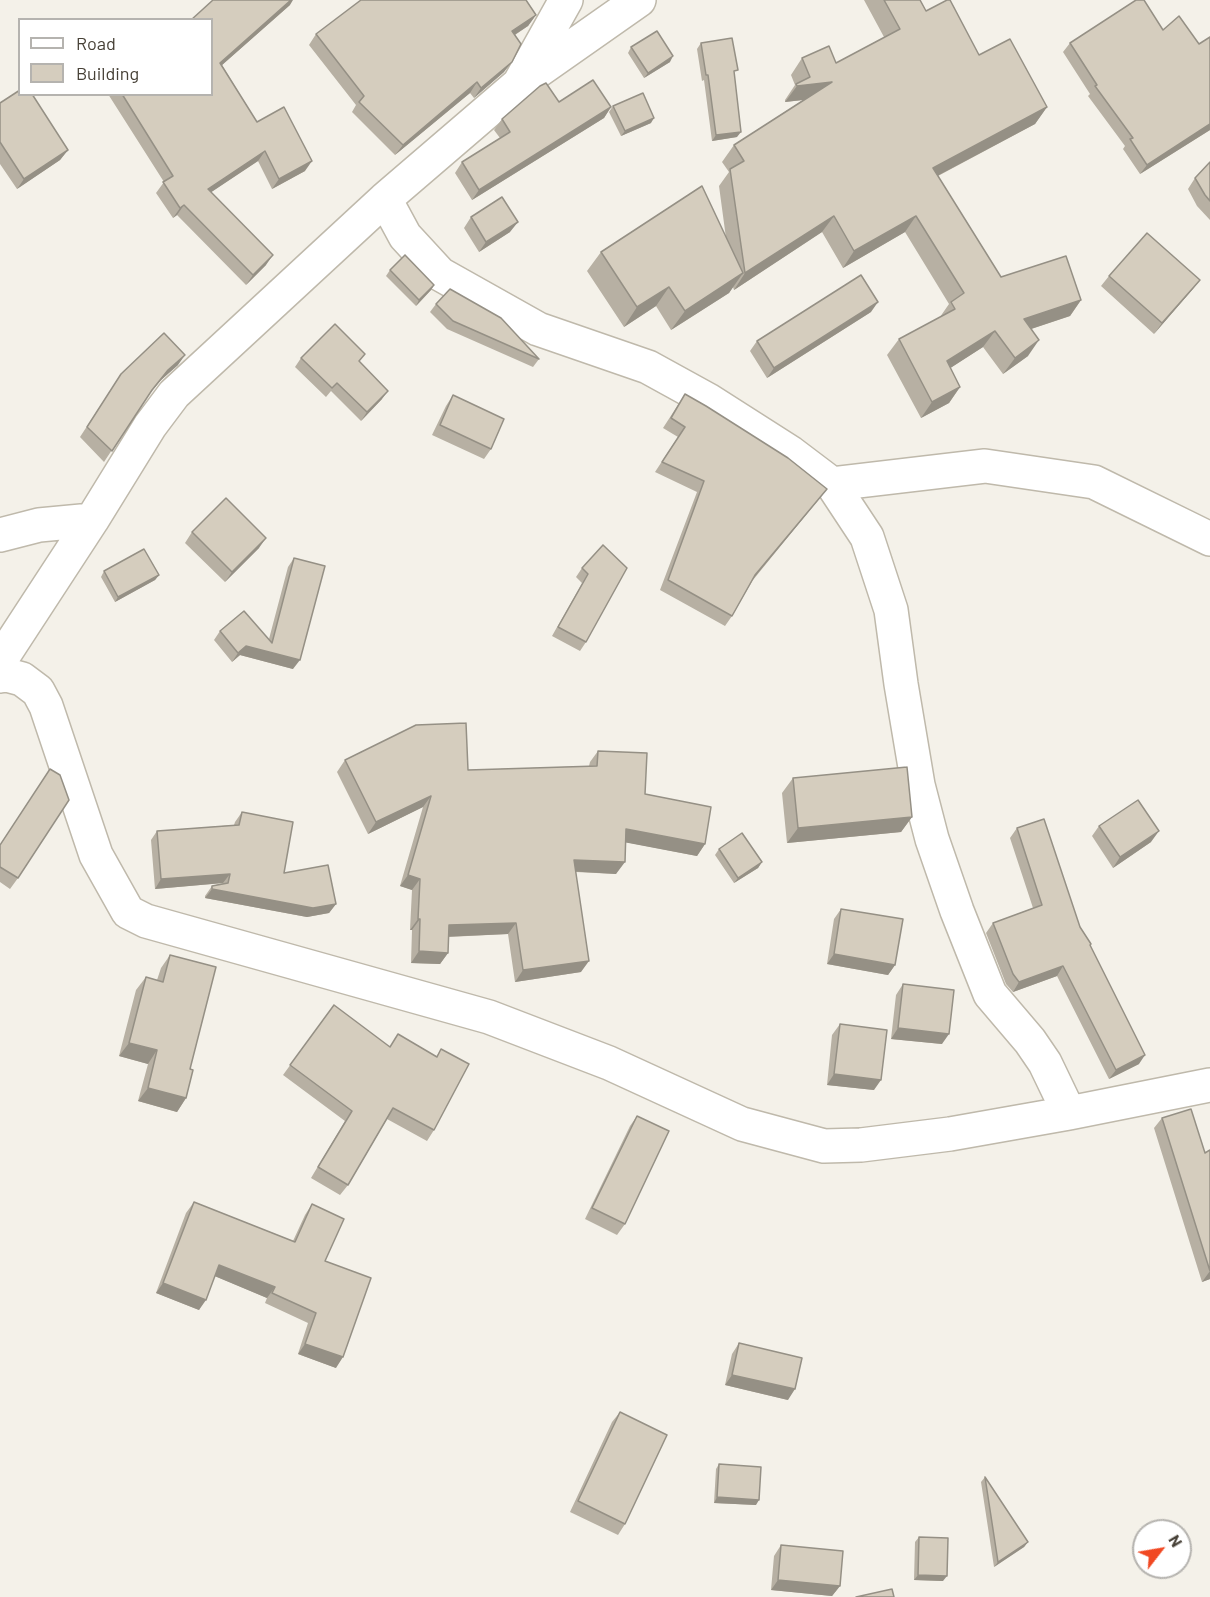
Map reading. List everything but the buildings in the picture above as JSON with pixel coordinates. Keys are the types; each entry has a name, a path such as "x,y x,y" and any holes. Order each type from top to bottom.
{"street":[{"path":"519,84 566,0"},
{"path":"0,661 150,426 174,394 385,199 519,84 639,0"},
{"path":"385,199 405,236 440,274 538,329 648,367 727,412 791,453 832,484 867,537 891,610 918,784 932,839 957,911 990,994 1045,1063 1069,1113"},
{"path":"832,484 985,466 1095,482 1210,539"},
{"path":"0,535 39,525 92,520"},
{"path":"0,676 7,675 22,679 38,691 46,706 96,855 128,912 146,921 489,1017 609,1063 742,1124 824,1146 861,1145 950,1134 1210,1086"}]}
